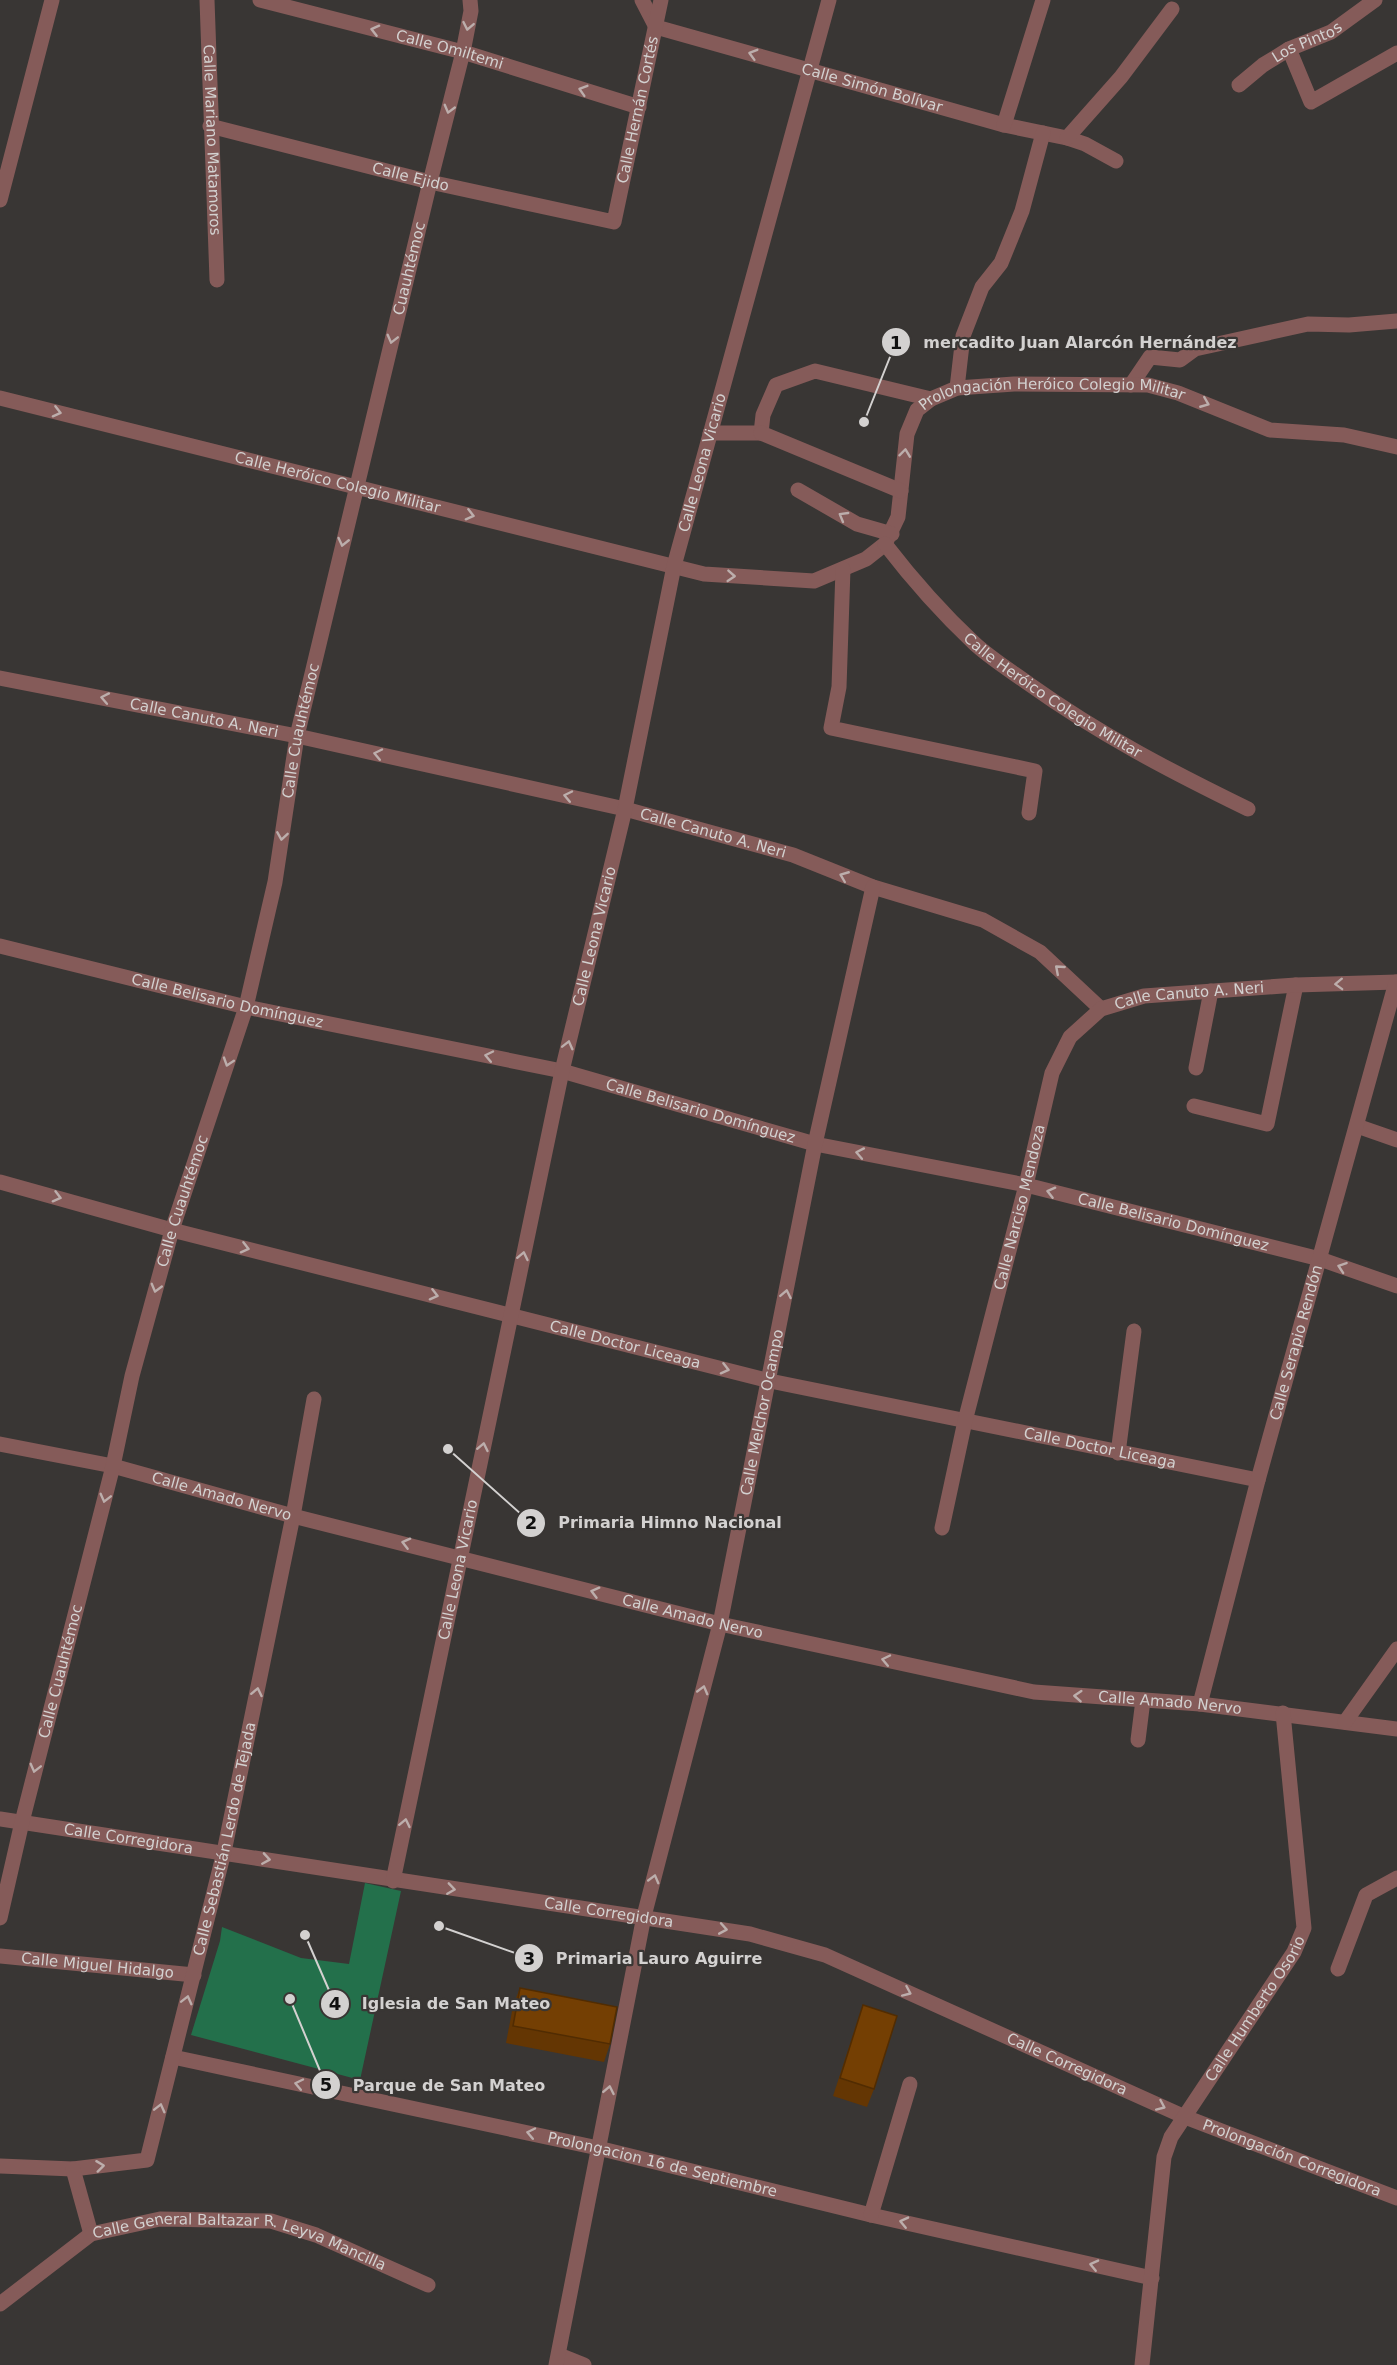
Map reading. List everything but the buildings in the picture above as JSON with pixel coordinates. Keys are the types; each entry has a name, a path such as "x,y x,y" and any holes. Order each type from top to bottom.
{"street":[{"path":"0,200 52,0"},
{"name":"Calle Mariano Matamoros","path":"207,0 217,280"},
{"name":"Calle Omiltemi","path":"260,0 464,52 639,107"},
{"name":"Cuauhtémoc","path":"356,486 464,52 471,11 470,0"},
{"path":"642,0 656,27"},
{"name":"Calle Hernán Cortés","path":"614,222 660,0"},
{"name":"Calle Leona Vicario","path":"393,1881 562,1071 626,808 674,566 829,0"},
{"path":"1004,124 1043,0"},
{"name":"Los Pintos","path":"1239,85 1289,49 1331,32 1375,0"},
{"path":"1067,138 1121,77 1172,9"},
{"name":"Calle Simón Bolívar","path":"656,27 1004,124 1067,138 1085,144 1116,161"},
{"path":"1289,49 1311,102 1397,53"},
{"name":"Calle Ejido","path":"210,126 430,182 614,222"},
{"path":"957,388 963,336 982,287 1001,263 1018,221 1043,133"},
{"path":"1131,385 1150,357 1180,360 1195,349 1308,324 1348,325 1391,321"},
{"path":"761,433 763,415 776,385 815,371 931,399"},
{"name":"Prolongación Heróico Colegio Militar","path":"889,539 898,518 907,434 917,410 931,399 957,388 1014,384 1148,385 1178,393 1270,430 1344,435 1397,447"},
{"name":"Calle Heróico Colegio Militar","path":"0,398 674,566"},
{"path":"710,433 761,433 901,491"},
{"name":"Calle Cuauhtémoc","path":"0,1918 22,1822 113,1466 132,1376 172,1230 246,1006 275,882 297,736 356,486"},
{"path":"674,566 704,574 814,581 866,559 889,539 857,524 798,490"},
{"name":"Calle Heróico Colegio Militar","path":"889,539 903,568 975,644 1012,672 1080,721 1131,751 1248,809"},
{"path":"843,569 839,687 831,728 1035,771 1029,813"},
{"name":"Calle Canuto A. Neri","path":"0,678 297,736 626,808 793,855 873,887 983,920 1040,952 1101,1009 1144,996 1296,985 1397,982"},
{"name":"Calle Melchor Ocampo","path":"558,2360 644,1916 720,1624 770,1381 815,1144 873,887"},
{"name":"Calle Belisario Domínguez","path":"0,946 246,1006 562,1071 815,1144 1026,1185 1320,1259 1397,1286"},
{"name":"Calle Serapio Rendón","path":"1200,1704 1258,1480 1397,982"},
{"path":"1194,1106 1267,1124 1296,985"},
{"path":"1196,1068 1211,991"},
{"name":"Calle Narciso Mendoza","path":"942,1528 964,1421 1026,1185 1052,1073 1070,1037 1101,1009"},
{"path":"1357,1126 1397,1140"},
{"name":"Calle Doctor Liceaga","path":"0,1182 172,1230 770,1381 1258,1480"},
{"path":"1118,1453 1134,1331"},
{"name":"Calle Sebastián Lerdo de Tejada","path":"73,2169 147,2160 224,1852 293,1516 314,1399"},
{"name":"Calle Amado Nervo","path":"0,1444 113,1466 293,1516 720,1624 1034,1692 1200,1704 1397,1729"},
{"path":"1345,1722 1397,1649"},
{"path":"1138,1740 1143,1700"},
{"name":"Calle Humberto Osorio","path":"1142,2365 1164,2157 1172,2137 1294,1952 1304,1928 1283,1713"},
{"name":"Calle Corregidora","path":"0,1819 750,1934 825,1955 1185,2117"},
{"path":"1338,1969 1366,1895 1397,1878"},
{"name":"Calle Miguel Hidalgo","path":"0,1956 194,1975"},
{"name":"Prolongacion 16 de Septiembre","path":"173,2057 598,2148 871,2215 1152,2278"},
{"path":"871,2215 910,2084"},
{"name":"Prolongación Corregidora","path":"1185,2117 1397,2198"},
{"path":"0,2166 73,2169 91,2234"},
{"name":"Calle General Baltazar R. Leyva Mancilla","path":"0,2304 91,2234 160,2219 271,2221 316,2235 428,2285"},
{"path":"558,2360 584,2365"}],"green space":[{"path":"365,1883 401,1891 360,2080 191,2035 220,1941 222,1927 301,1958 349,1964"}],"place":[{"name":"mercadito Juan Alarcón Hernández","path":"864,422"},
{"name":"Primaria Himno Nacional","path":"448,1449"},
{"name":"Primaria Lauro Aguirre","path":"439,1926"},
{"name":"Iglesia de San Mateo","path":"305,1935"},
{"name":"Parque de San Mateo","path":"290,1999"}]}
